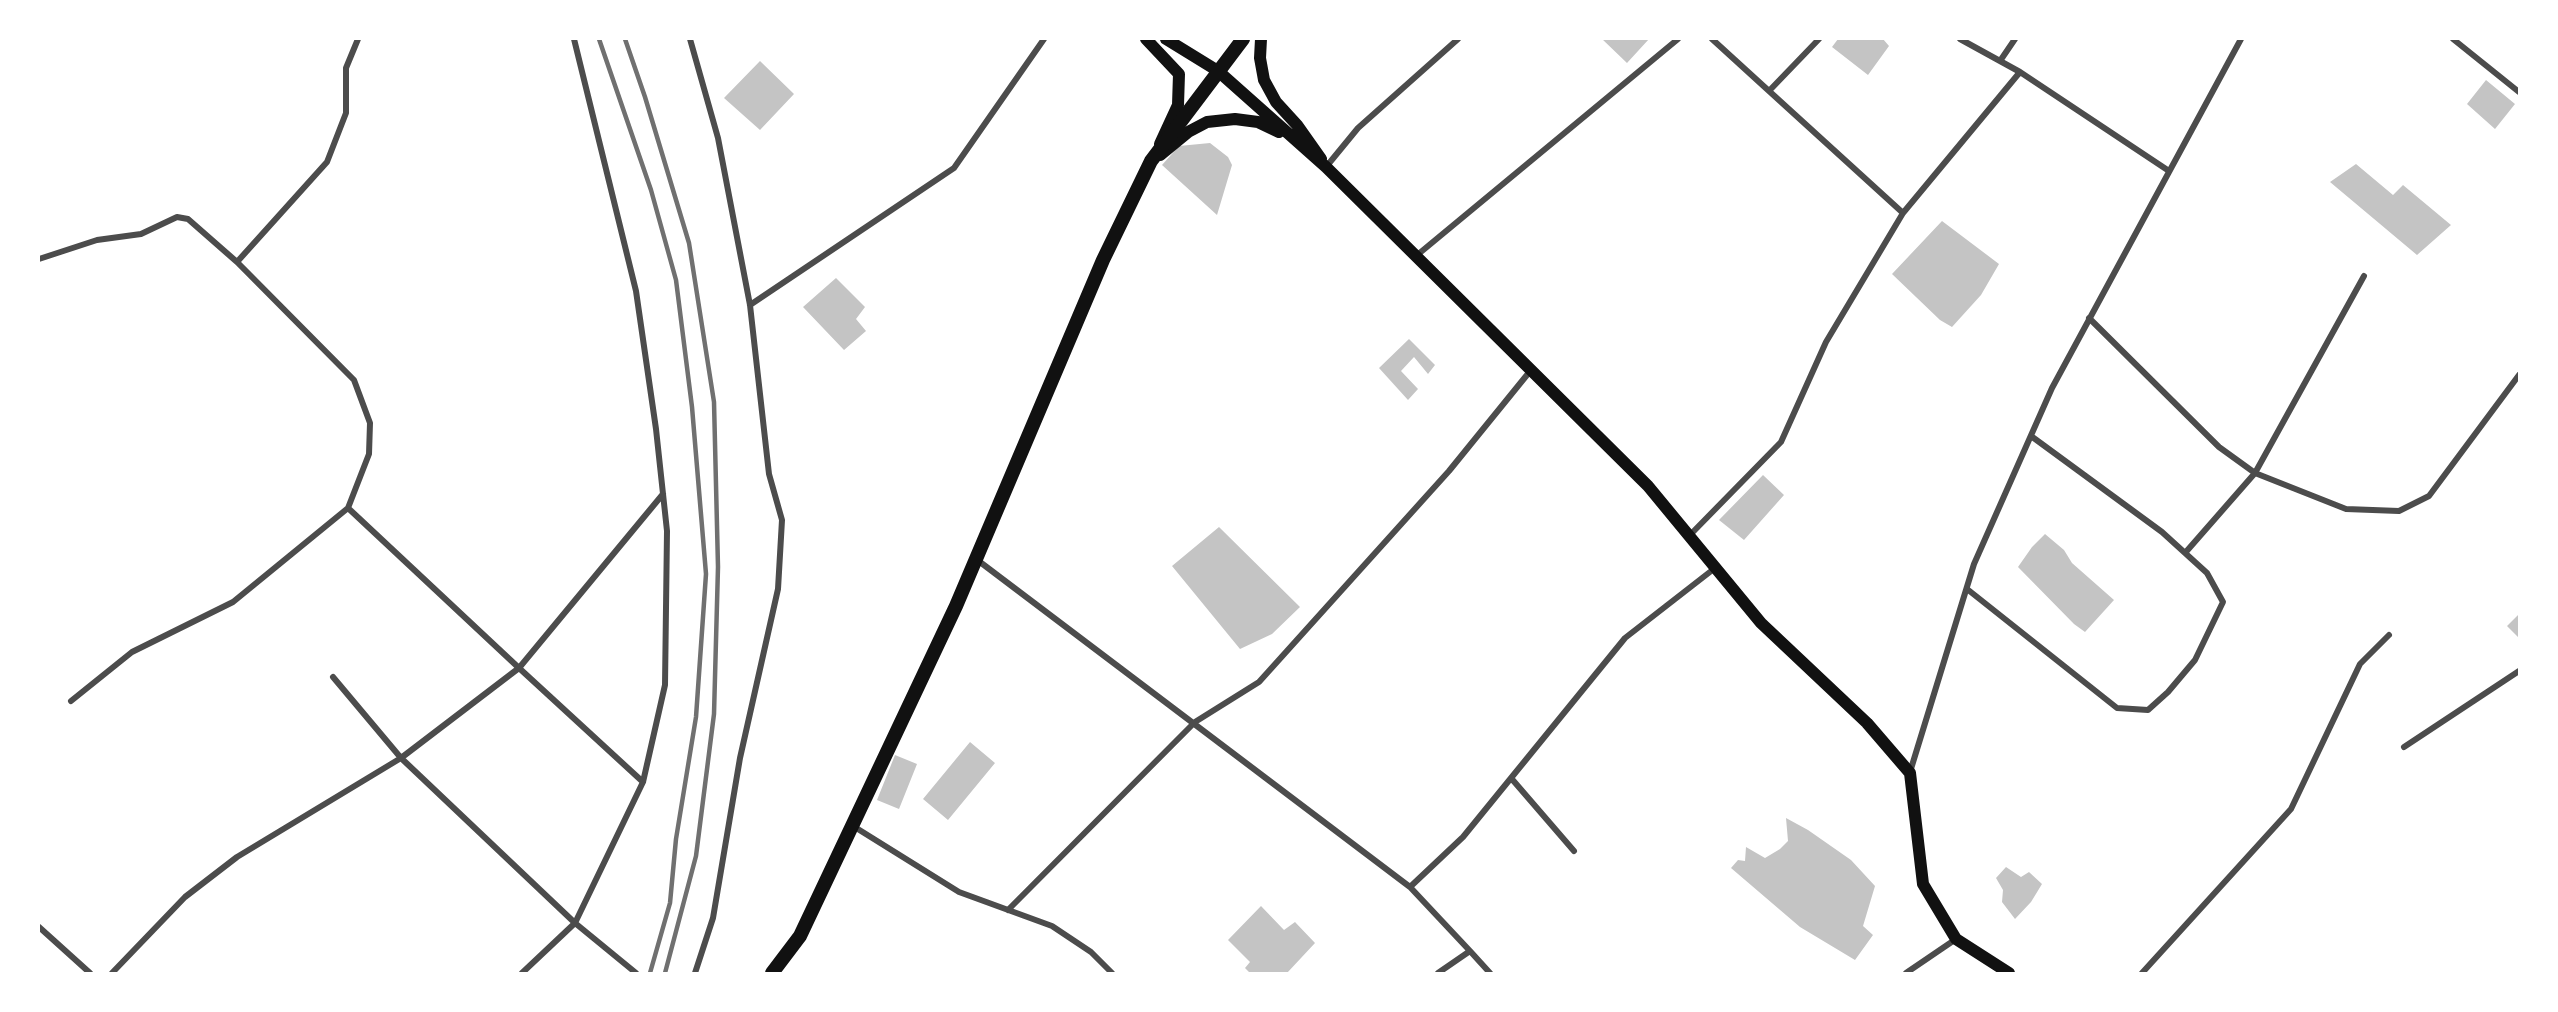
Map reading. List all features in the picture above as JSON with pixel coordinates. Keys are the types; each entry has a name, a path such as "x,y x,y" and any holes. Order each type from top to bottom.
{"main road":[{"path":"772,973 800,936 852,826 976,559 1103,260 1178,105 1179,74 1146,39"},
{"path":"1166,39 1218,71 1326,167 1648,486 1761,622 1867,723 1910,772 1923,884 1956,939 2008,973"},
{"path":"1151,161 1243,39"},
{"path":"1261,39 1260,58 1264,81 1276,102 1314,147 1326,167"},
{"path":"1151,161 1188,132 1207,122 1235,119 1258,122 1298,144"}],"street":[{"path":"237,262 327,162 346,113 346,68 358,39"},
{"path":"522,973 575,923 643,782 665,685 667,531 636,291 574,39"},
{"path":"690,39 718,138 750,305 769,474 782,520 778,589 741,758 714,918 695,973"},
{"path":"750,305 954,168 1044,39"},
{"path":"1326,167 1358,128 1458,39"},
{"path":"1416,256 1678,39"},
{"path":"1712,39 1903,213"},
{"path":"1769,91 1819,39"},
{"path":"1960,39 2020,72 2169,171"},
{"path":"2000,61 2015,39"},
{"path":"1910,772 1974,564 2052,388 2241,39"},
{"path":"2453,39 2519,92"},
{"path":"1689,536 1781,442 1826,342 1903,213 2020,72"},
{"path":"39,259 97,240 141,234 177,217 188,219 237,262 354,380 370,423 369,454 348,508 233,602 132,652 71,701"},
{"path":"2185,553 2256,473 2364,276"},
{"path":"2089,318 2219,447 2256,473 2346,509 2400,511 2429,496 2516,386 2519,375"},
{"path":"1008,910 1195,722 1259,682 1449,471 1530,370"},
{"path":"1966,589 2117,708 2148,710 2169,692 2195,660 2223,602 2207,573 2162,532 2031,436"},
{"path":"112,973 185,897 237,857 401,758 519,668 663,494"},
{"path":"348,508 643,782"},
{"path":"976,559 1410,886 1491,973"},
{"path":"1410,886 1463,837 1625,638 1716,568"},
{"path":"2142,973 2291,809 2360,664 2389,635"},
{"path":"2404,747 2519,671"},
{"path":"333,677 401,758 575,923 636,973"},
{"path":"1511,778 1574,851"},
{"path":"852,826 959,892 1052,926 1091,952 1112,973"},
{"path":"39,927 90,973"},
{"path":"1906,973 1956,939"},
{"path":"1438,973 1470,951"}],"building":[{"path":"1602,39 1649,39 1627,63"},
{"path":"1838,39 1883,39 1889,46 1868,75 1832,47"},
{"path":"760,61 794,94 760,130 724,98"},
{"path":"2486,80 2515,104 2495,129 2467,104"},
{"path":"1210,143 1228,157 1232,165 1217,215 1162,165 1179,146"},
{"path":"2356,164 2393,195 2403,185 2451,225 2417,255 2330,182"},
{"path":"1942,221 1999,264 1981,295 1952,327 1940,320 1892,274"},
{"path":"836,278 865,307 856,319 866,331 844,350 803,307"},
{"path":"1409,339 1435,365 1428,374 1414,357 1401,371 1418,389 1408,400 1379,368"},
{"path":"1763,475 1784,495 1744,540 1719,520"},
{"path":"1219,527 1300,607 1272,634 1240,649 1172,566"},
{"path":"2045,534 2064,550 2072,563 2114,600 2085,632 2074,624 2018,567 2032,547"},
{"path":"2519,614 2519,638 2507,626"},
{"path":"970,742 995,763 948,820 923,799"},
{"path":"895,755 917,764 899,809 877,800"},
{"path":"1786,818 1808,830 1851,860 1875,886 1863,926 1873,935 1855,960 1800,927 1731,868 1738,860 1745,861 1746,847 1765,858 1780,849 1788,841"},
{"path":"2006,867 2021,877 2029,872 2042,884 2031,902 2015,919 2002,902 2003,890 1996,878"},
{"path":"1261,906 1284,930 1295,922 1315,943 1287,973 1250,973 1245,968 1250,962 1228,940"}],"railway":[{"path":"599,39 651,190 676,280 692,407 706,574 696,717 676,839 670,903 650,973"},
{"path":"625,39 689,243 714,402 718,567 714,714 696,856 665,973"}]}
